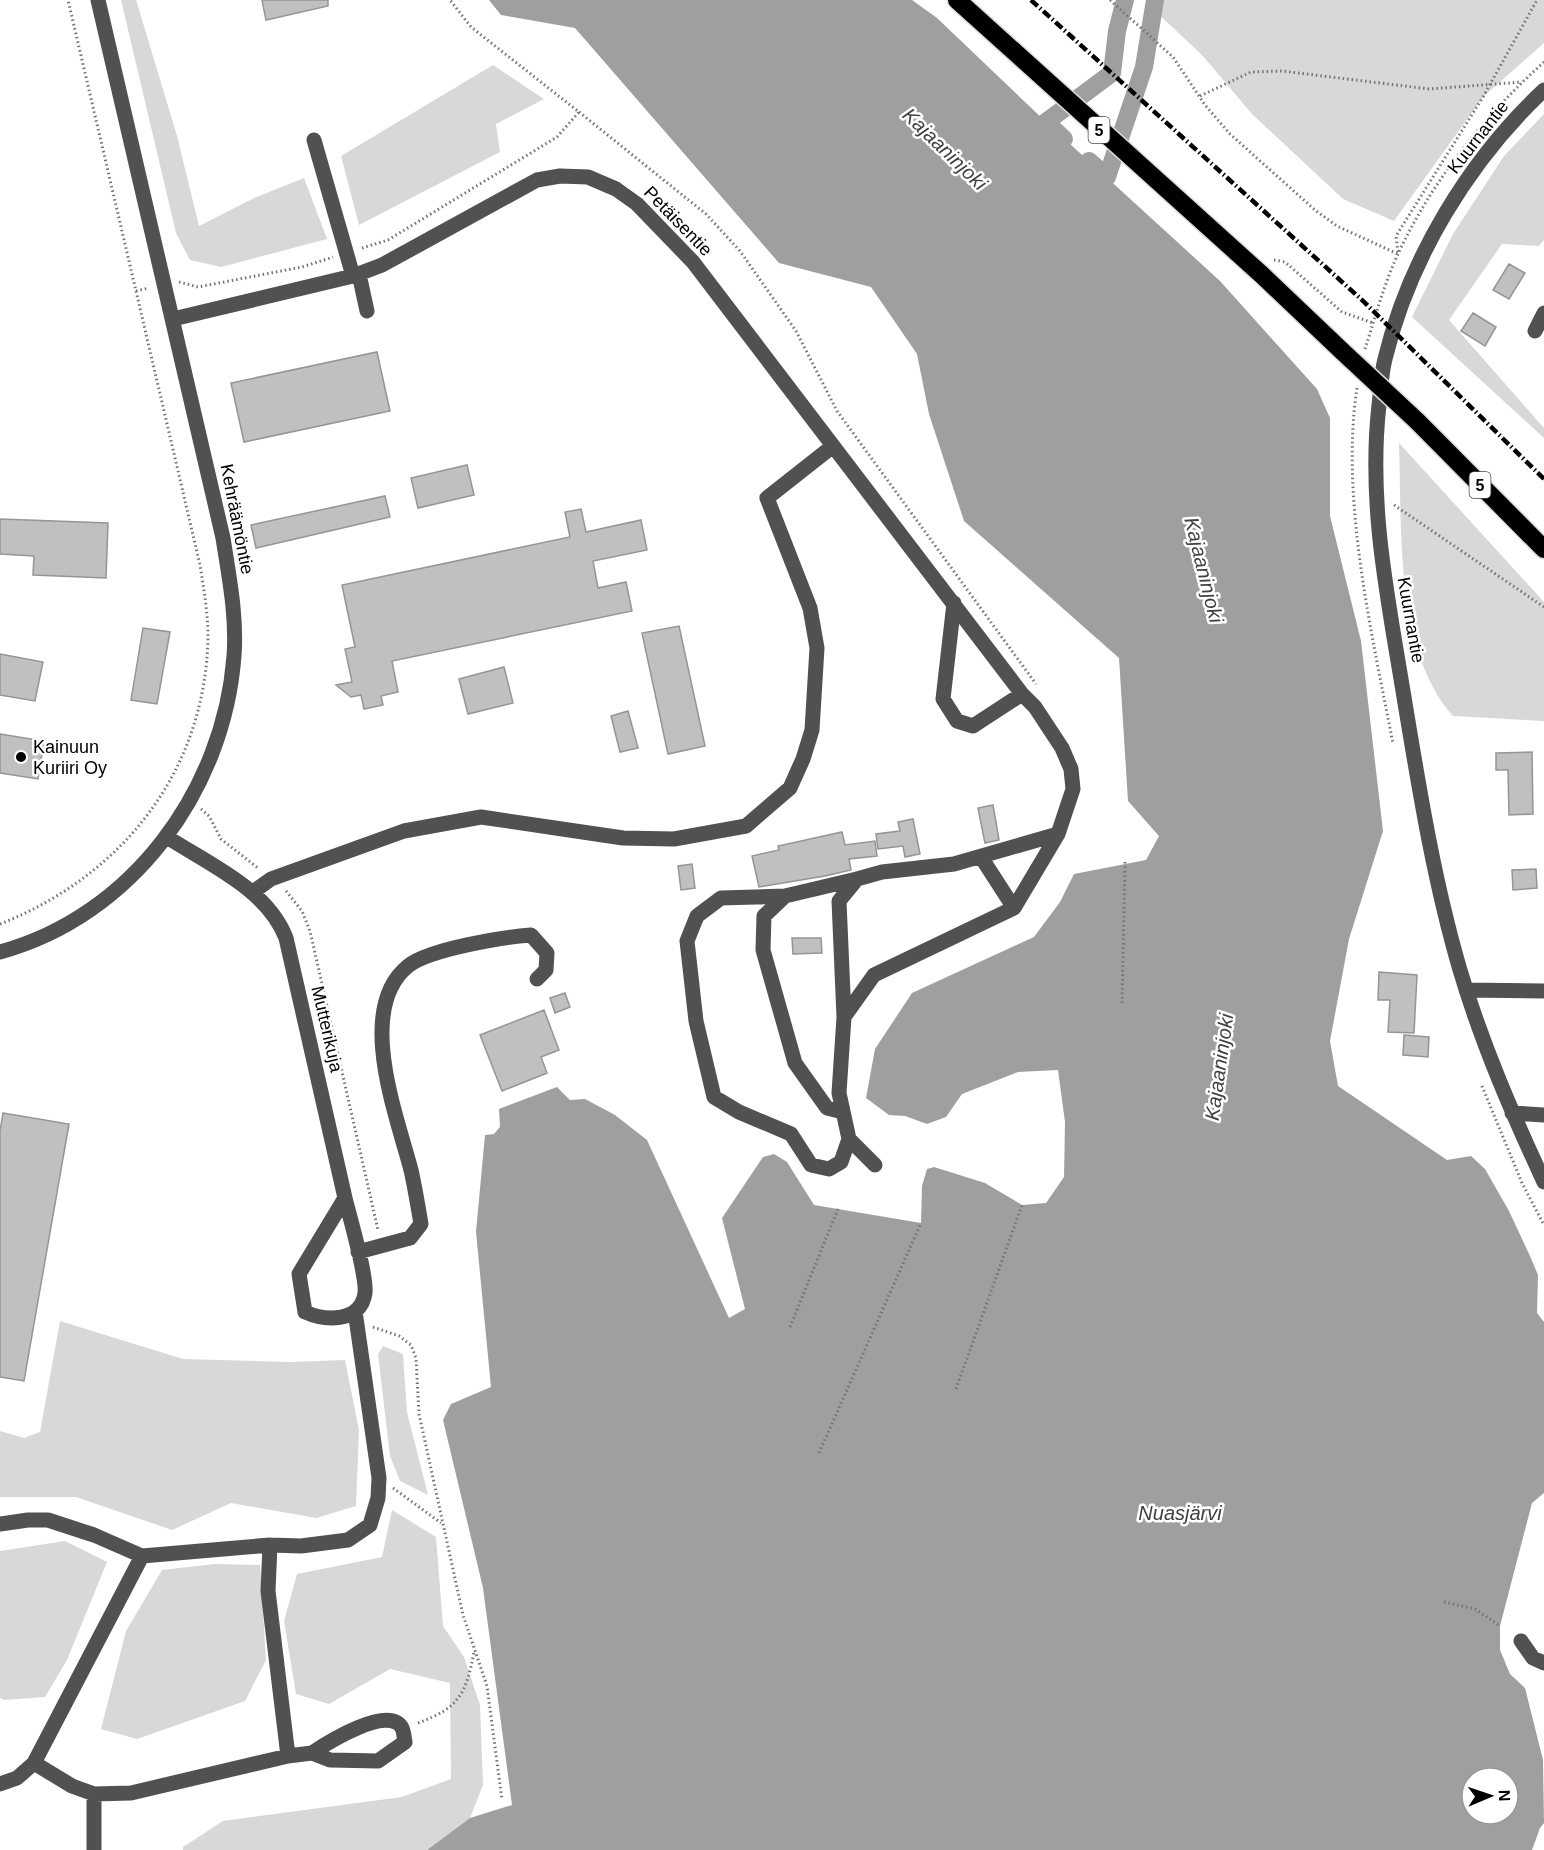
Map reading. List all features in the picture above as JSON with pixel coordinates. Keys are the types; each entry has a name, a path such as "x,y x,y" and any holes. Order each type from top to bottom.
{"highway":[{"name":"5","path":"957,0 1060,96 1262,275 1417,421 1544,549"}],"street":[{"name":"Kehräämöntie","path":"0,952 70,923 130,878 167,837 190,800 212,754 230,693 235,622 223,538 98,0"},
{"name":"Kuurnantie","path":"1544,90 1492,148 1458,193 1427,249 1402,306 1384,360 1375,437 1375,492 1379,549 1438,886 1466,990 1512,1113 1544,1182"},
{"path":"314,140 346,253 356,275 367,311"},
{"name":"Petäisentie","path":"173,319 356,275 382,265 507,194 537,180 560,176 588,177 616,189 637,204 693,262 1022,694 1035,706 1062,748 1071,769 1073,789 1058,834 1014,908"},
{"path":"1535,331 1544,313"},
{"path":"253,892 271,879 404,831 481,817 623,838 674,839 746,826 790,788 803,759 812,729 817,648 810,608 767,498 833,446"},
{"path":"954,603 943,699 957,722 973,726 1022,694"},
{"path":"857,879 839,902 844,1017 839,1093 849,1139 841,1162 829,1169 811,1165 791,1134 739,1112 714,1097 696,1021 687,941 697,916 720,898 785,896 882,872 954,864 1058,834"},
{"name":"Mutterikuja","path":"167,837 253,892 278,918 286,938 358,1252 365,1293 356,1317"},
{"path":"844,1017 874,975 1014,908 981,857"},
{"path":"785,896 764,916 764,950 777,1005 795,1063 828,1108 843,1112"},
{"path":"358,1252 410,1238 422,1224 411,1170 389,1095 382,1034 387,996 396,977 410,964 449,951 495,938 531,935 547,953 546,970 537,980"},
{"path":"1466,990 1544,991"},
{"path":"1512,1113 1544,1115"},
{"path":"849,1139 875,1165"},
{"path":"0,1524 48,1520 94,1535 142,1557 270,1545 301,1546 348,1540 370,1526 378,1498 380,1478 356,1317 320,1318 305,1312 299,1274 345,1198"},
{"path":"270,1545 268,1591 288,1756"},
{"path":"0,1784 17,1778 34,1763 142,1557"},
{"path":"1521,1641 1533,1658 1544,1663"},
{"path":"34,1763 72,1786 94,1794 131,1793 288,1756 312,1753 337,1737 382,1719 398,1723 405,1742 392,1754 378,1761 330,1760 312,1753"},
{"path":"94,1794 94,1850"}],"path":[{"path":"0,924 34,909 82,881 113,855 142,824 167,786 196,717 206,657 207,610 200,565 68,0"},
{"path":"450,0 471,27 698,206 740,251 796,331 837,411 1035,679 1039,694 1035,706"},
{"path":"1110,0 1173,57 1230,134 1315,210 1337,226 1398,254"},
{"path":"1398,254 1396,236 1490,84 1537,0"},
{"path":"1398,254 1440,182 1476,132 1544,62"},
{"path":"1200,96 1251,72 1282,71 1429,89 1524,82"},
{"path":"136,291 181,282 198,287 302,267 388,240 557,138 579,112"},
{"path":"1262,275 1271,260 1285,262 1342,312 1373,323"},
{"path":"1352,478 1544,607"},
{"path":"1122,1003 1125,862"},
{"path":"956,1389 1022,1205"},
{"path":"790,1327 838,1209"},
{"path":"819,1452 921,1223"},
{"path":"356,1317 399,1336 411,1345 416,1358 419,1414 442,1524 474,1651 487,1686 502,1800"},
{"path":"380,1478 442,1524"},
{"path":"1444,1602 1475,1609 1500,1626"},
{"path":"402,1729 443,1714 456,1704 467,1685 474,1651"}],"shaded area":[{"path":"121,0 136,0 177,136 199,226 254,198 304,178 327,239 221,267 190,260 176,233"},
{"path":"1156,0 1544,0 1544,43 1483,97 1394,221 1343,199 1252,114 1202,55 1154,10"},
{"path":"493,65 544,99 496,124 500,152 359,225 341,156"},
{"path":"1544,114 1544,240 1539,246 1502,244 1449,320 1544,428 1544,438 1412,317 1453,234 1504,156"},
{"path":"1399,443 1544,602 1544,721 1453,716 1434,688 1420,657 1405,586"},
{"path":"60,1321 183,1359 290,1362 345,1360 359,1430 356,1506 316,1518 231,1503 172,1530 76,1497 0,1497 0,1431 24,1438 40,1432"},
{"path":"383,1346 403,1354 407,1412 428,1495 400,1481 390,1456 378,1354"},
{"path":"392,1510 436,1537 443,1626 464,1657 480,1705 483,1785 470,1818 427,1850 183,1850 183,1847 223,1821 402,1797 451,1779 450,1683 390,1669 329,1704 296,1694 284,1621 297,1574 382,1557"},
{"path":"65,1541 107,1562 67,1660 45,1697 4,1700 0,1698 0,1551"},
{"path":"215,1564 260,1565 266,1660 245,1701 137,1739 101,1729 126,1631 162,1570"}],"water":[{"name":"Nuasjärvi","path":"489,0 912,0 937,18 1046,122 1220,281 1317,389 1330,418 1330,516 1361,641 1383,831 1349,939 1330,1041 1338,1086 1447,1160 1471,1156 1485,1169 1509,1211 1538,1275 1537,1313 1544,1322 1544,1493 1532,1503 1500,1626 1500,1650 1510,1674 1525,1688 1543,1760 1544,1823 1532,1850 427,1850 470,1818 512,1805 483,1588 443,1420 451,1404 491,1387 476,1232 485,1135 494,1134 500,1127 499,1109 557,1087 570,1100 585,1099 615,1115 647,1140 729,1318 745,1309 722,1218 763,1157 774,1154 787,1162 814,1205 921,1223 922,1186 927,1169 934,1167 985,1183 1022,1205 1046,1203 1064,1177 1065,1122 1058,1070 1018,1072 962,1094 946,1117 927,1124 905,1116 889,1115 866,1098 875,1049 912,993 1034,937 1060,902 1074,874 1146,860 1159,836 1128,801 1119,658 964,521 929,414 917,354 871,287 779,263 575,28 501,15"}],"building":[{"path":"262,0 328,0 328,6 266,20"},
{"path":"1509,264 1525,273 1509,299 1493,290"},
{"path":"1473,313 1496,327 1485,346 1461,331"},
{"path":"377,352 390,411 244,442 231,383"},
{"path":"467,465 474,495 418,508 411,478"},
{"path":"385,496 390,517 256,548 251,525"},
{"path":"581,509 586,532 641,520 647,550 593,561 598,588 626,582 632,611 392,661 398,692 381,696 383,705 364,709 361,695 351,697 336,685 352,682 345,649 355,647 342,585 570,537 565,512"},
{"path":"0,519 108,523 106,578 33,575 34,556 0,554"},
{"path":"679,626 705,746 668,754 642,633"},
{"path":"143,628 170,632 157,704 131,700"},
{"path":"0,654 43,662 35,701 0,695"},
{"path":"504,667 513,703 468,714 459,679"},
{"path":"628,711 638,748 620,752 611,716"},
{"name":"Kainuun Kuriiri Oy","path":"0,734 44,741 38,779 0,773"},
{"path":"1532,752 1533,814 1509,815 1508,770 1496,770 1496,753"},
{"path":"993,805 999,840 985,843 978,808"},
{"path":"913,819 920,854 905,857 903,846 878,849 876,834 900,831 898,822"},
{"path":"842,832 845,845 875,841 877,856 849,859 851,870 759,887 752,856 779,850 778,846"},
{"path":"692,864 695,888 681,890 678,866"},
{"path":"1536,869 1537,888 1513,890 1512,870"},
{"path":"792,938 821,938 822,953 793,954"},
{"path":"1379,972 1417,975 1414,1033 1388,1032 1390,1000 1378,1000"},
{"path":"565,993 570,1007 555,1013 550,998"},
{"path":"544,1010 559,1050 541,1057 547,1073 502,1091 480,1035"},
{"path":"1404,1035 1429,1037 1428,1057 1403,1055"},
{"path":"3,1113 69,1124 24,1381 0,1377 0,1131"}],"waterway":[{"path":"1064,139 1046,122 1112,73 1117,31 1125,0"},
{"path":"1089,161 1107,177 1144,67 1155,0"}],"railway":[{"path":"1031,0 1362,300 1544,479"}],"place":[{"name":"Kainuun Kuriiri Oy","path":"21,757"}],"water label":[{"name":"Kajaaninjoki","path":"945,149"},
{"name":"Kajaaninjoki","path":"1204,570"},
{"name":"Kajaaninjoki","path":"1219,1067"}]}
